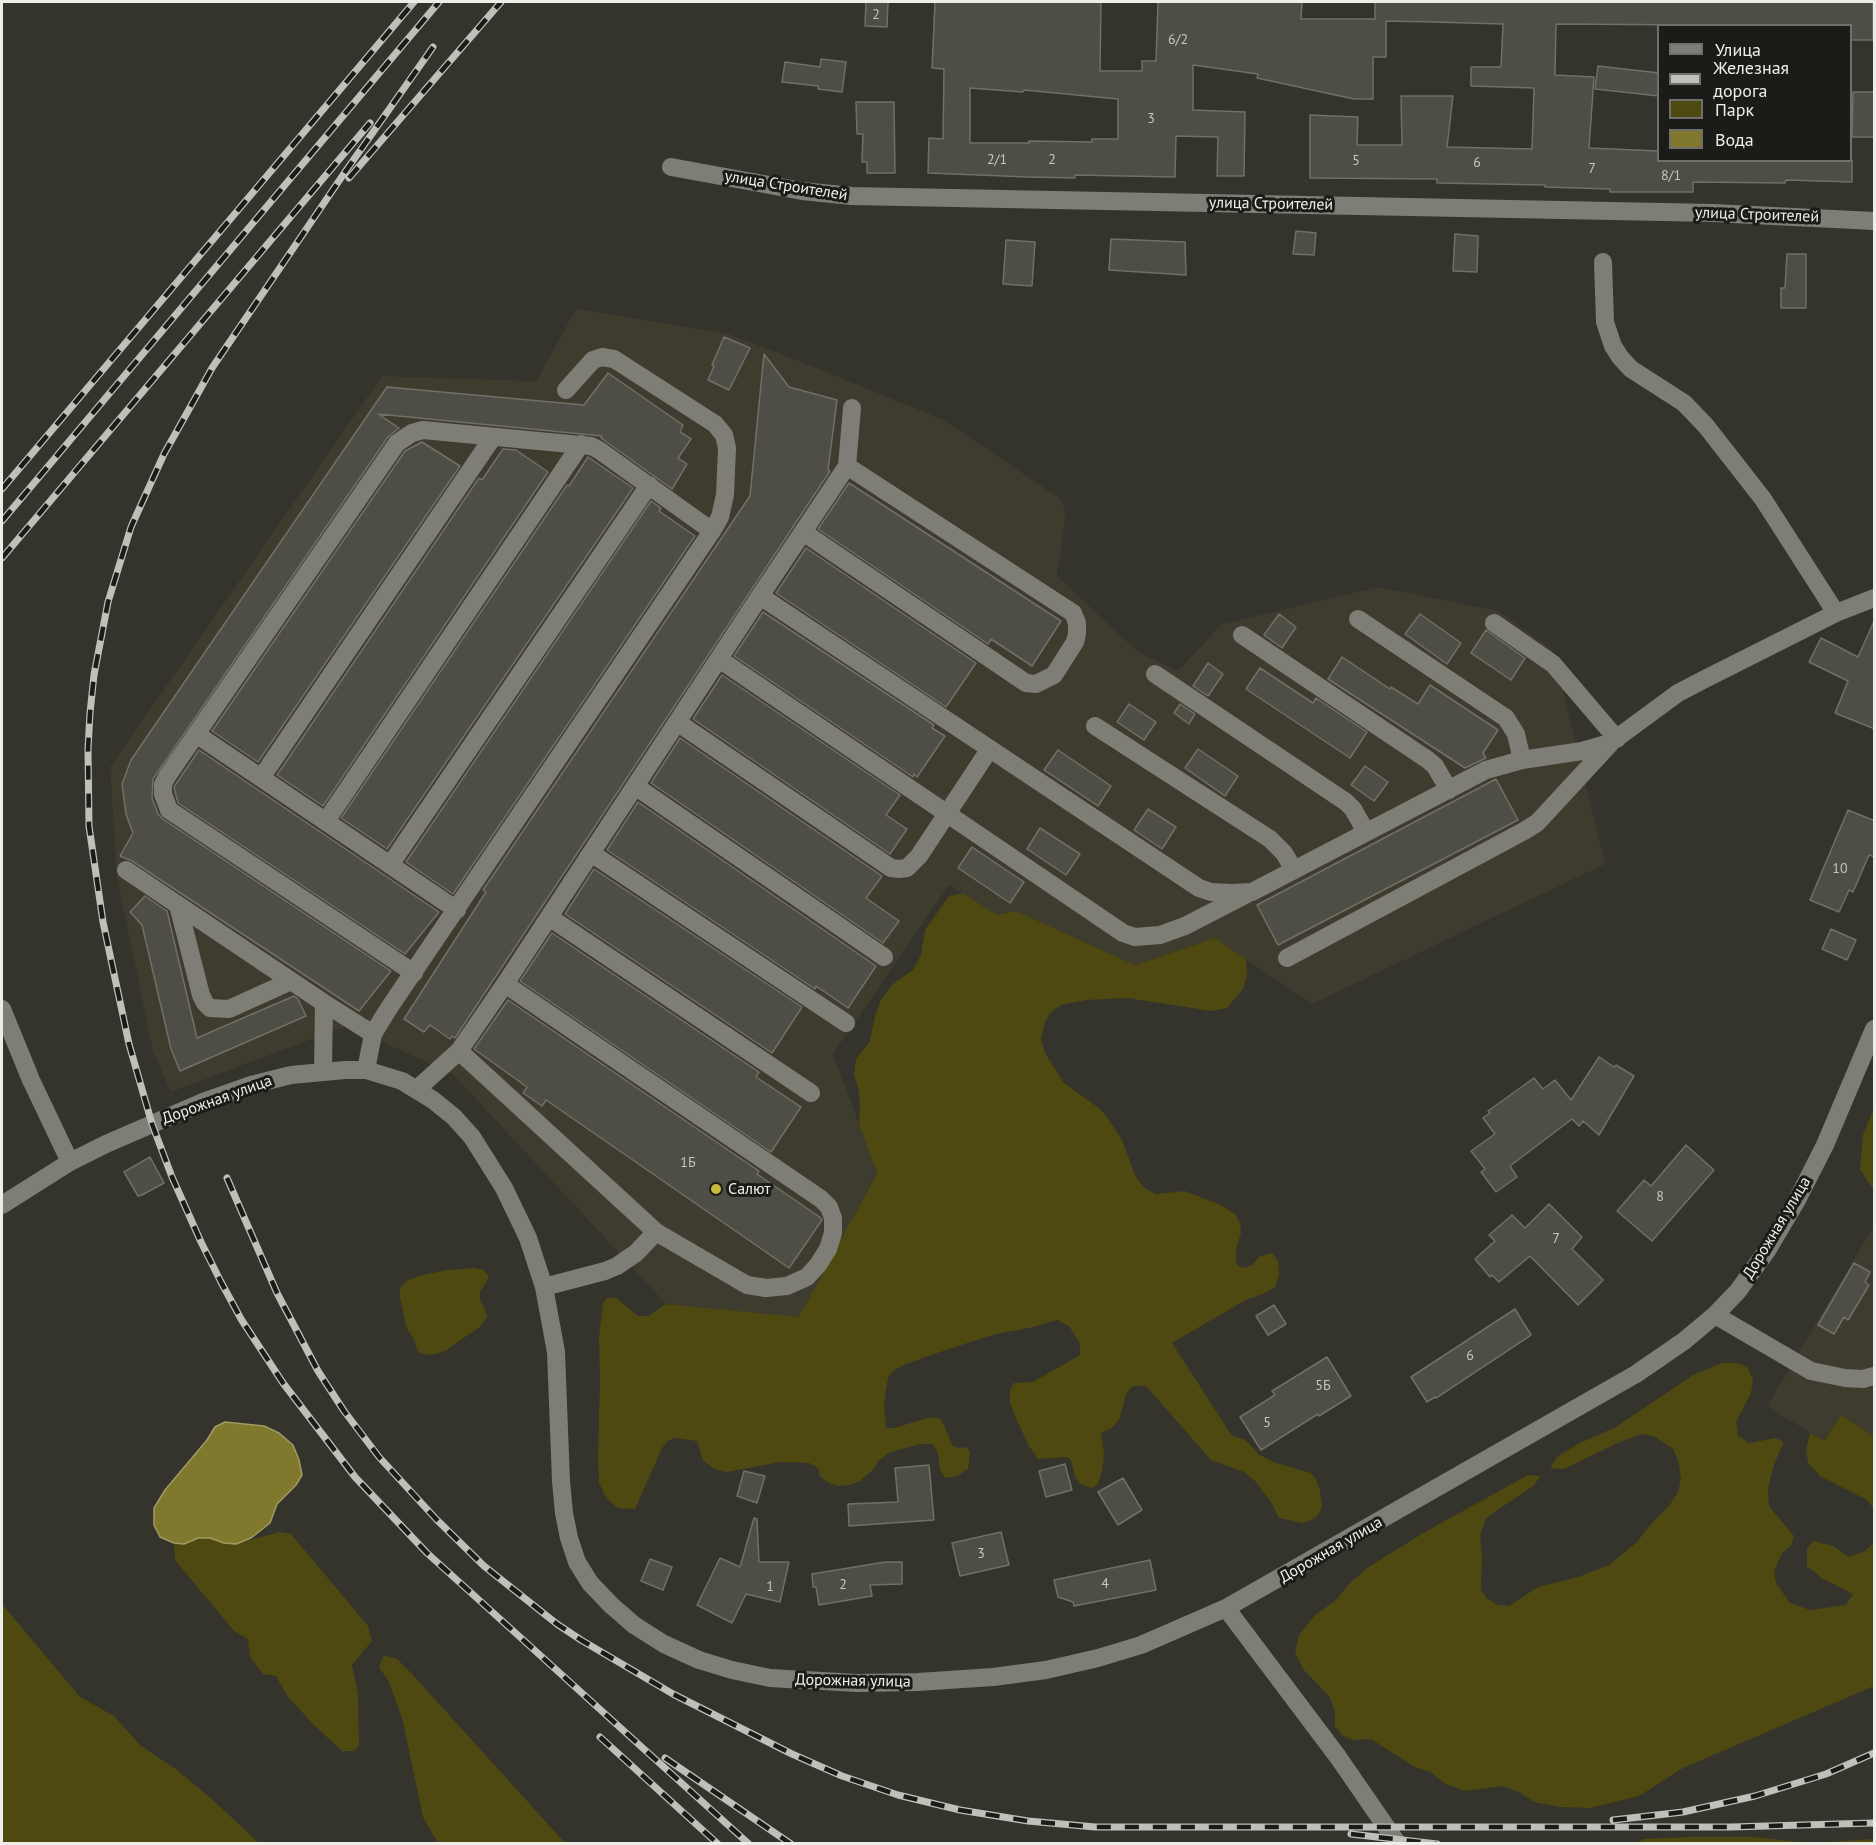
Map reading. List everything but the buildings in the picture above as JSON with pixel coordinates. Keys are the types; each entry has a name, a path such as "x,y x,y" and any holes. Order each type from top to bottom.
{"street":[{"name":"улица Строителей","path":"671,167 802,191 852,196 1689,213 1875,221"},
{"path":"1603,262 1605,322 1613,346 1620,357 1631,369 1684,403 1706,426 1763,499 1836,613"},
{"path":"366,1070 373,1034 720,517 725,495 727,448 724,435 715,424 614,359 602,357 593,360 566,390"},
{"path":"417,1089 459,1051 847,466 852,408"},
{"path":"414,973 169,810 165,803 163,784 196,734 397,443 412,433 423,430 581,444 599,450 712,531"},
{"path":"261,778 493,437"},
{"path":"326,821 581,444"},
{"path":"803,532 1026,683 1036,684 1054,675 1075,642 1077,623 1073,613 847,466"},
{"path":"390,865 648,485"},
{"path":"760,596 1199,888 1221,892 1252,892"},
{"path":"1287,958 1524,831 1537,822 1613,741 1686,689 1836,613 1875,598"},
{"path":"1358,619 1506,718 1516,734 1522,760"},
{"path":"1494,623 1553,664 1613,741"},
{"path":"1242,635 1428,760 1435,766 1449,790"},
{"path":"719,658 1123,933 1135,937 1160,935 1179,928 1486,770 1613,741"},
{"path":"1155,674 1346,802 1353,809 1366,832"},
{"path":"677,722 891,868 907,868 914,863 989,750"},
{"path":"1095,726 1270,839 1284,853 1294,870"},
{"path":"196,734 457,910"},
{"path":"1549,757 1564,760 1570,768 1572,778 1567,791"},
{"path":"635,786 884,957"},
{"path":"591,853 846,1023"},
{"path":"126,870 373,1034"},
{"path":"178,905 201,995 210,1008 229,1009 291,981"},
{"path":"549,917 811,1093"},
{"path":"459,1051 656,1232 747,1285 766,1288 787,1286 807,1277 818,1265 828,1249 833,1233 833,1218 829,1207 821,1199 505,984"},
{"path":"323,1071 324,1003"},
{"path":"2,1009 31,1080 70,1161"},
{"name":"Дорожная улица","path":"2,1205 70,1161 203,1102 252,1085 291,1075 323,1071 366,1070 385,1074 417,1089 454,1117 472,1137 504,1188 528,1238 544,1287 556,1352 561,1481 569,1538 577,1562 590,1583 611,1605 634,1625 664,1644 699,1660 770,1678 857,1683 918,1682 1003,1675 1046,1670 1142,1645 1226,1608 1636,1374 1684,1341 1715,1315 1738,1290 1768,1249 1797,1200 1825,1145 1875,1029"},
{"path":"544,1287 617,1266 636,1253 656,1232"},
{"path":"1715,1315 1811,1371 1845,1378 1863,1379 1875,1376"},
{"path":"1226,1608 1338,1757 1398,1844"}],"shaded area":[{"path":"576,309 726,333 944,420 1062,500 1066,514 1057,576 1138,652 1178,671 1222,624 1378,587 1498,611 1553,650 1605,864 1312,1004 1215,938 1135,965 1016,911 997,915 949,885 833,1054 877,1172 799,1318 666,1304 453,1074 347,1026 171,1092 153,1052 117,878 110,767 382,376 536,381"},
{"path":"1874,1225 1874,1436 1841,1415 1823,1441 1767,1406"}],"green space":[{"path":"963,893 997,915 1016,911 1135,965 1215,938 1246,959 1247,976 1243,989 1227,1008 1211,1011 1128,998 1086,1000 1061,1005 1050,1013 1041,1039 1045,1053 1064,1083 1099,1108 1107,1117 1122,1140 1135,1175 1144,1188 1156,1194 1185,1191 1221,1205 1236,1215 1241,1233 1236,1249 1236,1263 1242,1268 1252,1265 1260,1256 1272,1253 1278,1261 1279,1275 1275,1287 1244,1301 1172,1343 1232,1436 1243,1439 1258,1454 1273,1462 1311,1473 1316,1479 1322,1506 1318,1515 1310,1521 1302,1523 1279,1518 1271,1502 1255,1481 1244,1472 1211,1460 1146,1386 1133,1386 1126,1394 1119,1420 1112,1428 1101,1433 1104,1454 1098,1484 1092,1488 1081,1484 1075,1477 1071,1460 1067,1457 1038,1459 1029,1446 1014,1414 1010,1402 1010,1390 1014,1383 1033,1382 1080,1355 1080,1344 1069,1326 1057,1320 995,1334 931,1355 904,1365 893,1371 888,1378 884,1402 886,1428 894,1428 931,1417 941,1419 953,1446 966,1447 970,1452 968,1469 957,1476 945,1478 940,1470 938,1453 933,1444 920,1444 891,1452 879,1460 872,1471 860,1481 839,1486 827,1482 820,1476 818,1468 809,1463 781,1462 726,1472 714,1469 703,1460 697,1441 675,1438 669,1440 662,1448 635,1509 618,1508 607,1499 599,1483 598,1459 599,1337 603,1303 607,1298 616,1298 638,1316 648,1316 666,1304 799,1317 877,1173 859,1124 859,1091 854,1075 856,1059 870,1041 881,1000 893,984 913,970 921,955 925,930 949,896"},
{"path":"1874,1108 1874,1190 1860,1170 1863,1135"},
{"path":"474,1268 484,1270 489,1277 480,1292 480,1300 487,1317 481,1326 445,1351 432,1355 422,1354 417,1350 415,1341 406,1327 400,1288 406,1281 418,1276 447,1270"},
{"path":"1722,1363 1737,1363 1747,1367 1753,1379 1751,1393 1736,1422 1738,1436 1749,1443 1776,1438 1784,1442 1774,1464 1768,1488 1769,1506 1794,1536 1791,1546 1782,1553 1774,1571 1776,1583 1790,1603 1810,1610 1846,1605 1853,1594 1823,1579 1807,1566 1807,1549 1813,1541 1833,1546 1849,1557 1865,1551 1874,1543 1874,1686 1683,1768 1639,1796 1590,1808 1560,1807 1534,1802 1519,1792 1503,1786 1465,1791 1446,1784 1430,1772 1415,1767 1371,1739 1353,1740 1342,1735 1335,1726 1335,1712 1330,1697 1303,1669 1295,1652 1299,1635 1315,1615 1335,1601 1351,1582 1370,1566 1425,1532 1528,1475 1541,1476 1533,1486 1486,1518 1480,1535 1481,1589 1486,1598 1498,1605 1509,1606 1538,1587 1578,1577 1609,1565 1637,1542 1669,1506 1678,1492 1681,1479 1678,1460 1673,1449 1655,1437 1642,1434 1622,1441 1564,1469 1550,1468 1558,1456 1616,1427 1693,1375"},
{"path":"1841,1415 1874,1436 1874,1509 1867,1500 1820,1476 1808,1463 1806,1450 1810,1433 1824,1441"},
{"path":"279,1532 291,1534 368,1626 372,1641 352,1665 358,1694 359,1745 354,1751 342,1751 288,1697 276,1676 263,1674 250,1657 248,1639 234,1631 175,1560 174,1544 184,1544 198,1538 210,1538 236,1544"},
{"path":"2,1604 80,1697 114,1716 140,1745 177,1770 259,1843 2,1843"},
{"path":"384,1655 397,1659 414,1676 565,1843 438,1843 423,1817 402,1718 389,1682 379,1667"},
{"path":"1752,1837 1811,1843 1874,1839 1874,1843 1639,1844 1644,1839"}],"water":[{"path":"225,1422 264,1426 279,1433 293,1445 302,1475 296,1485 277,1504 270,1523 251,1538 236,1544 210,1538 198,1538 184,1544 174,1543 160,1537 154,1525 154,1508 165,1490 207,1440 215,1427"}],"railway":[{"path":"2,489 414,2"},
{"path":"2,521 439,2"},
{"path":"349,178 501,2"},
{"path":"433,47 212,368 164,454 131,527 108,602 94,675 90,713 89,826 103,922 129,1044 152,1124 172,1177 221,1282 241,1319 283,1383 355,1477 427,1553 749,1844"},
{"path":"2,558 370,123"},
{"path":"227,1178 277,1293 318,1371 344,1411 379,1457 437,1520 484,1566 557,1624 673,1694 792,1754 842,1776 898,1795 960,1810 1028,1821 1095,1827 1731,1827 1874,1823"},
{"path":"600,1737 718,1844"},
{"path":"1613,1820 1683,1812 1755,1796 1826,1774 1874,1753"},
{"path":"665,1758 791,1844"},
{"path":"1351,1834 1437,1844"}],"place":[{"name":"Салют","path":"716,1189"}]}
